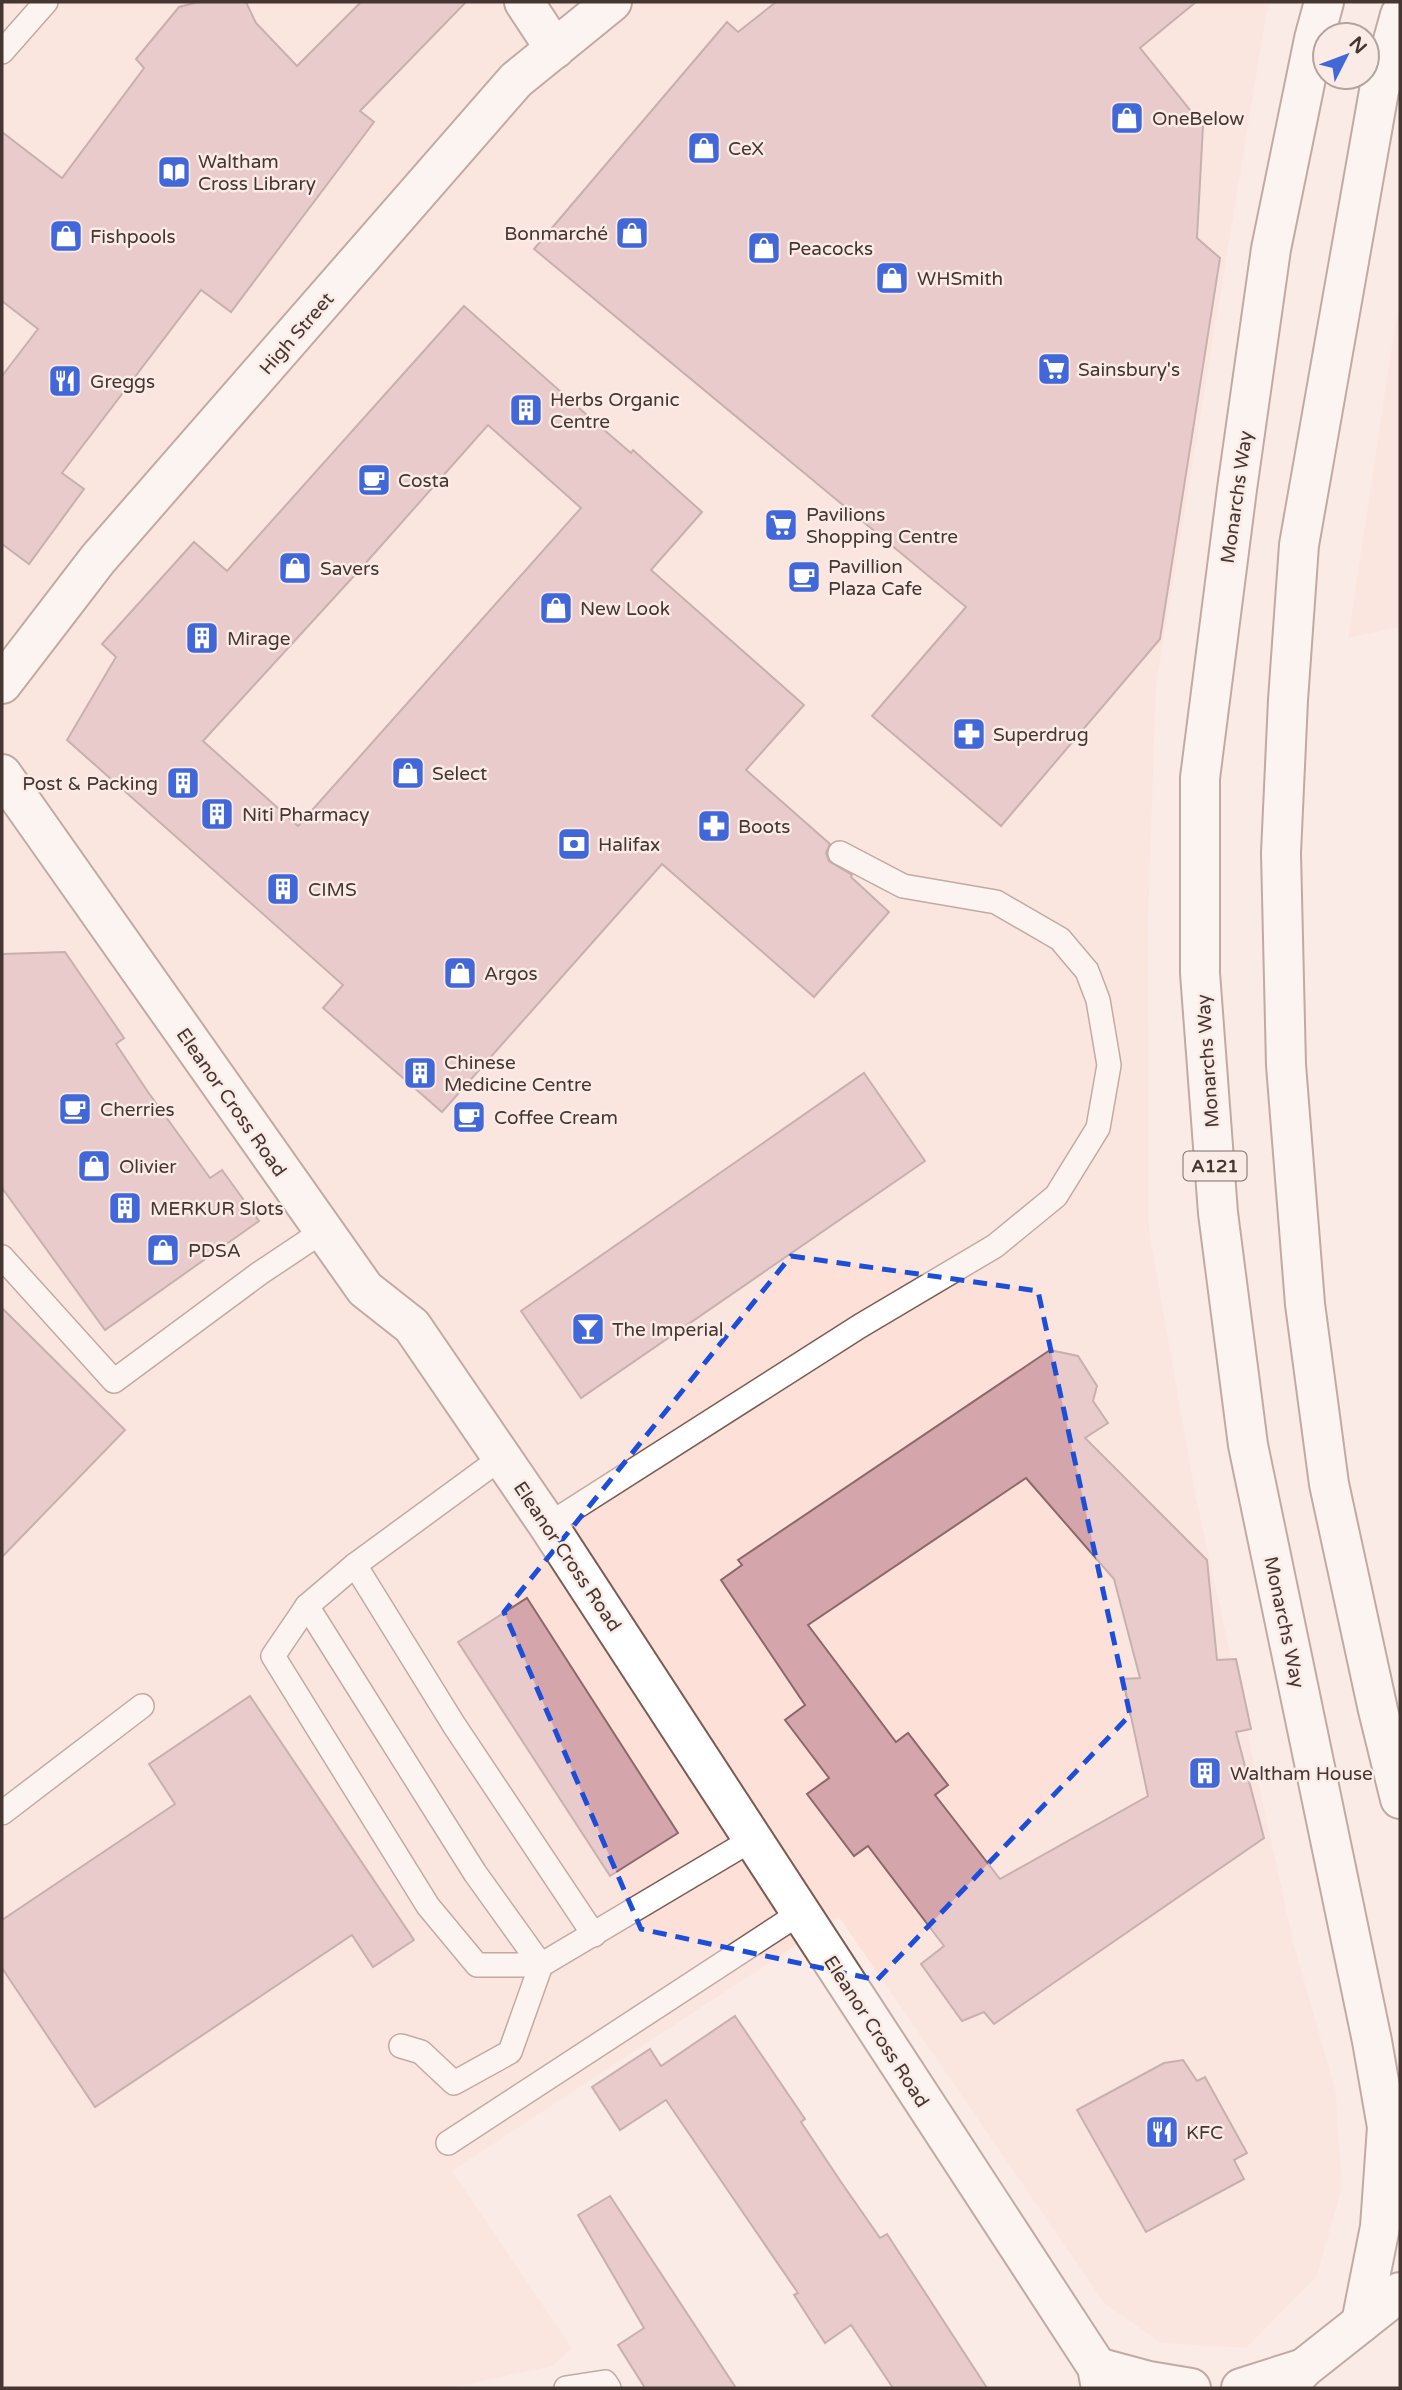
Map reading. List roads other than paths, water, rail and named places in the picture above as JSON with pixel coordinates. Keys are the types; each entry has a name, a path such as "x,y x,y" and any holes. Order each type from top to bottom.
{"main road":[{"path":"524,2 555,49"},
{"name":"High Street","path":"2,684 97,559 516,80 612,2"},
{"name":"Monarchs Way","path":"1324,2 1271,249 1200,778 1200,973 1218,1213 1248,1445 1372,2041 1387,2127 1380,2227 1361,2323"},
{"path":"1400,15 1379,91 1299,545 1281,853 1286,1065 1305,1304 1329,1484 1400,1799"},
{"name":"Eleanor Cross Road","path":"2,775 365,1289 412,1326 548,1525 1099,2377 1191,2388"},
{"path":"1241,2388 1295,2378 1400,2292"}],"lane":[{"path":"2,52 46,2"},
{"path":"548,1525 860,1326 995,1246 1056,1196 1098,1128 1109,1065 1098,1000 1087,971 1060,939 996,902 903,886 840,853"},
{"path":"2,1256 114,1381 260,1273 313,1217"},
{"path":"501,1458 355,1565 307,1606 273,1656 428,1906 478,1965 541,1965 752,1839"},
{"path":"355,1565 454,1725 594,1935"},
{"path":"307,1606 475,1873 541,1965"},
{"path":"2,1812 142,1706"},
{"path":"448,2143 800,1913"},
{"path":"401,2046 421,2052 454,2083 510,2052 541,1965"},
{"path":"566,2388 605,2382 609,2388"}],"place":[{"name":"OneBelow","path":"1127,118"},
{"name":"CeX","path":"704,148"},
{"name":"Waltham Cross Library","path":"174,172"},
{"name":"Bonmarché","path":"632,233"},
{"name":"Fishpools","path":"66,236"},
{"name":"Peacocks","path":"764,248"},
{"name":"WHSmith","path":"892,278"},
{"name":"Sainsbury's","path":"1054,369"},
{"name":"Greggs","path":"65,381"},
{"name":"Herbs Organic Centre","path":"526,410"},
{"name":"Costa","path":"374,480"},
{"name":"Pavilions Shopping Centre","path":"781,525"},
{"name":"Savers","path":"295,568"},
{"name":"Pavillion Plaza Cafe","path":"804,577"},
{"name":"New Look","path":"556,608"},
{"name":"Mirage","path":"202,638"},
{"name":"Superdrug","path":"969,734"},
{"name":"Select","path":"408,773"},
{"name":"Post & Packing","path":"183,783"},
{"name":"Niti Pharmacy","path":"217,814"},
{"name":"Boots","path":"714,826"},
{"name":"Halifax","path":"574,844"},
{"name":"CIMS","path":"283,889"},
{"name":"Argos","path":"460,973"},
{"name":"Chinese Medicine Centre","path":"420,1073"},
{"name":"Cherries","path":"75,1109"},
{"name":"Coffee Cream","path":"469,1117"},
{"name":"Olivier","path":"94,1166"},
{"name":"MERKUR Slots","path":"125,1208"},
{"name":"PDSA","path":"163,1250"},
{"name":"The Imperial","path":"588,1329"},
{"name":"Waltham House","path":"1205,1773"},
{"name":"KFC","path":"1162,2132"}]}
